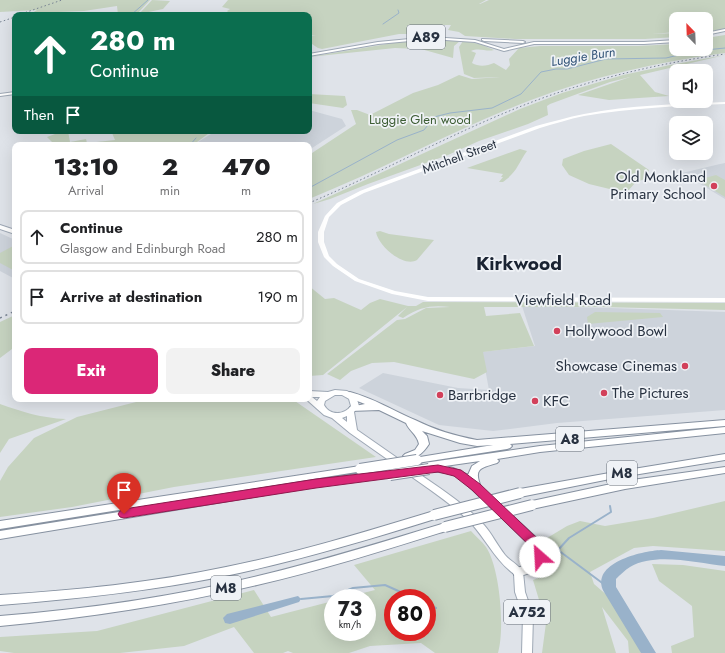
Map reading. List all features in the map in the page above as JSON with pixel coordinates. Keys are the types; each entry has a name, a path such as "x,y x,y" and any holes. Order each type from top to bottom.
{"highway":[{"path":"350,395 372,403 407,421 445,437 477,443 725,423"},
{"path":"352,410 363,407 380,408"},
{"path":"407,421 419,432 424,440 422,449 418,452 420,463"},
{"name":"A8","path":"420,463 561,440 725,423"},
{"name":"A8","path":"0,525 239,489 360,467 420,463 725,430"},
{"path":"476,487 472,474 477,466 486,462 632,439"},
{"name":"M8","path":"0,600 140,585 254,565 333,545 434,515 520,493 615,475 725,457"},
{"path":"0,535 389,473 420,463 457,472 476,487 536,544 540,552 538,563 533,567 518,572"},
{"name":"M8","path":"0,621 92,612 208,592 301,570 445,527 532,505 625,485 725,470"}],"main road":[{"path":"713,34 725,32"},
{"name":"A89","path":"312,53 396,38 429,36 512,42 669,40"},
{"name":"A89","path":"355,46 431,38 468,40 504,50 534,43 644,43 669,41"},
{"path":"493,47 491,44 497,41"},
{"path":"512,42 517,46"},
{"path":"0,96 12,94"},
{"path":"0,227 12,231"},
{"path":"312,394 340,392 350,395 355,402 352,410 351,422 353,431"},
{"path":"321,408 322,399 328,394"},
{"path":"312,400 326,413 340,418 353,431 457,506 481,528 503,560 518,572"},
{"path":"334,415 343,415 352,410"},
{"name":"A752","path":"518,572 520,592 528,615 528,642 526,653"}],"street":[{"name":"Mitchell Street","path":"401,295 357,280 335,265 328,256 321,242 321,232 327,217 340,204 362,192 386,182 565,118 620,108 725,104"},
{"name":"Viewfield Road","path":"401,295 428,299 725,300"}],"shaded area":[{"path":"312,111 342,119 346,126 312,148 312,142 198,142 211,134 312,134"},
{"name":"Old Monkland Primary School","path":"725,163 725,199 682,173 720,164"},
{"path":"0,233 12,239 12,277 0,271"},
{"path":"522,306 725,312 725,410 557,423 493,431 439,425 359,388 383,373 458,388 489,390 482,352 535,346"}],"green space":[{"path":"0,0 150,0 139,12 118,12 117,6 84,11 34,12 37,10 0,12"},
{"path":"152,0 170,1 163,9 141,12"},
{"path":"228,0 486,0 480,4 489,0 725,0 725,29 713,31 713,12 669,12 669,33 652,34 669,33 669,37 645,39 515,39 465,36 459,32 448,30 451,25 433,25 423,27 423,34 399,34 322,49 312,44 312,36 316,35 312,35 312,12 227,11 230,9 222,7"},
{"name":"Luggie Glen wood","path":"725,35 725,53 713,55 713,37"},
{"path":"418,40 460,41 454,46 453,58 421,49 395,48 312,57 312,56"},
{"name":"Luggie Glen wood","path":"463,41 480,44 494,50 477,49 471,51 476,53 472,63 483,66 494,63 506,70 510,65 509,59 519,48 540,46 638,46 669,44 669,56 706,56 651,65 602,77 555,91 475,123 365,175 312,198 312,153 356,124 351,110 357,110 370,115 413,93 438,85 459,75 472,79 500,77 474,78 464,74 459,47"},
{"path":"725,55 687,64 676,64"},
{"path":"669,65 669,68 640,75 655,92 669,96 609,100 578,95 630,77 610,82 550,104 547,106 548,115 528,124 479,141 448,155 330,199 313,204 520,109 562,93 623,75"},
{"path":"312,94 345,96 347,105 343,108 312,103"},
{"path":"55,134 69,134 70,142 52,142 47,137"},
{"path":"112,134 208,134 197,142 96,142 115,140"},
{"path":"86,139 87,142 70,142"},
{"path":"611,144 649,170 645,179 636,182 626,193 589,184 569,175 562,165 563,159 584,151"},
{"path":"520,149 527,151 515,171 503,182 499,182 503,177 501,177 503,174 467,168"},
{"path":"716,175 725,180 725,197 697,180"},
{"path":"380,231 389,234 434,240 417,260 412,262 405,261 392,254 381,243 376,232"},
{"path":"12,247 12,269 0,263 0,253"},
{"path":"312,288 325,299 334,298 361,310 370,303 380,299 408,306 416,306 423,302 725,303 725,310 602,307 484,307 486,316 520,313 534,346 483,352 487,372 474,379 394,362 372,363 351,371 340,380 327,374 397,320 405,319 426,308 415,311 403,318 398,316 407,307 323,375 312,376","holes":["437,306 450,307 426,308"]},
{"path":"595,312 660,313 663,317 588,324 587,317"},
{"path":"12,316 12,349 0,358 0,322"},
{"path":"136,402 296,402 376,457 174,487 72,507 0,517 0,481 8,467 34,438 77,417"},
{"path":"0,404 32,414 66,419 9,439 0,453"},
{"path":"725,501 725,551 653,546 634,548 590,572 594,584 616,603 635,636 641,653 629,653 628,641 602,607 616,653 542,653 546,623 533,580 551,573 552,547 547,538 567,526 580,521 605,526 653,518"},
{"path":"471,531 486,547 495,569 501,614 498,653 435,653 421,643 370,646 349,653 293,653 288,651 283,653 254,653 234,627 184,646 120,653 14,653 0,651 0,637 97,631 254,590 271,617 324,603 324,641 376,641 376,589 374,589 354,565"},
{"path":"652,564 683,565 725,571 725,653 672,653 671,646 694,637 692,606 659,581"}],"water":[{"path":"298,596 301,599 299,602 230,624 225,623 223,618 227,614"}],"waterway":[{"path":"134,12 148,0"},
{"path":"383,24 399,13 398,10"},
{"name":"Luggie Burn","path":"312,186 397,140 424,130 434,117 450,113 492,108 521,94 541,72 556,69 567,69 606,59 666,58 696,51 725,48"},
{"path":"193,142 196,138"},
{"name":"Luggie Burn","path":"609,588 558,550 569,538 611,512 610,506"},
{"path":"649,653 609,588 609,577 625,563 636,558 648,556 674,555 725,561"},
{"path":"301,599 333,596 353,588 385,585 394,589"}],"railway":[{"path":"27,12 62,0"},
{"path":"0,22 12,18"},
{"path":"312,202 453,136 511,110 540,99 608,77 678,62 725,54"},
{"path":"0,318 12,312"}],"place":[{"name":"Old Monkland Primary School","path":"714,186"},
{"name":"Hollywood Bowl","path":"557,331"},
{"name":"Showcase Cinemas","path":"685,366"},
{"name":"The Pictures","path":"604,393"},
{"name":"Barrbridge","path":"440,395"},
{"name":"KFC","path":"535,401"}],"district":[{"name":"Kirkwood","path":"519,263"}],"route":[{"path":"124,514 316,484 438,468 457,472 476,487 536,544 540,552 540,557"}]}
